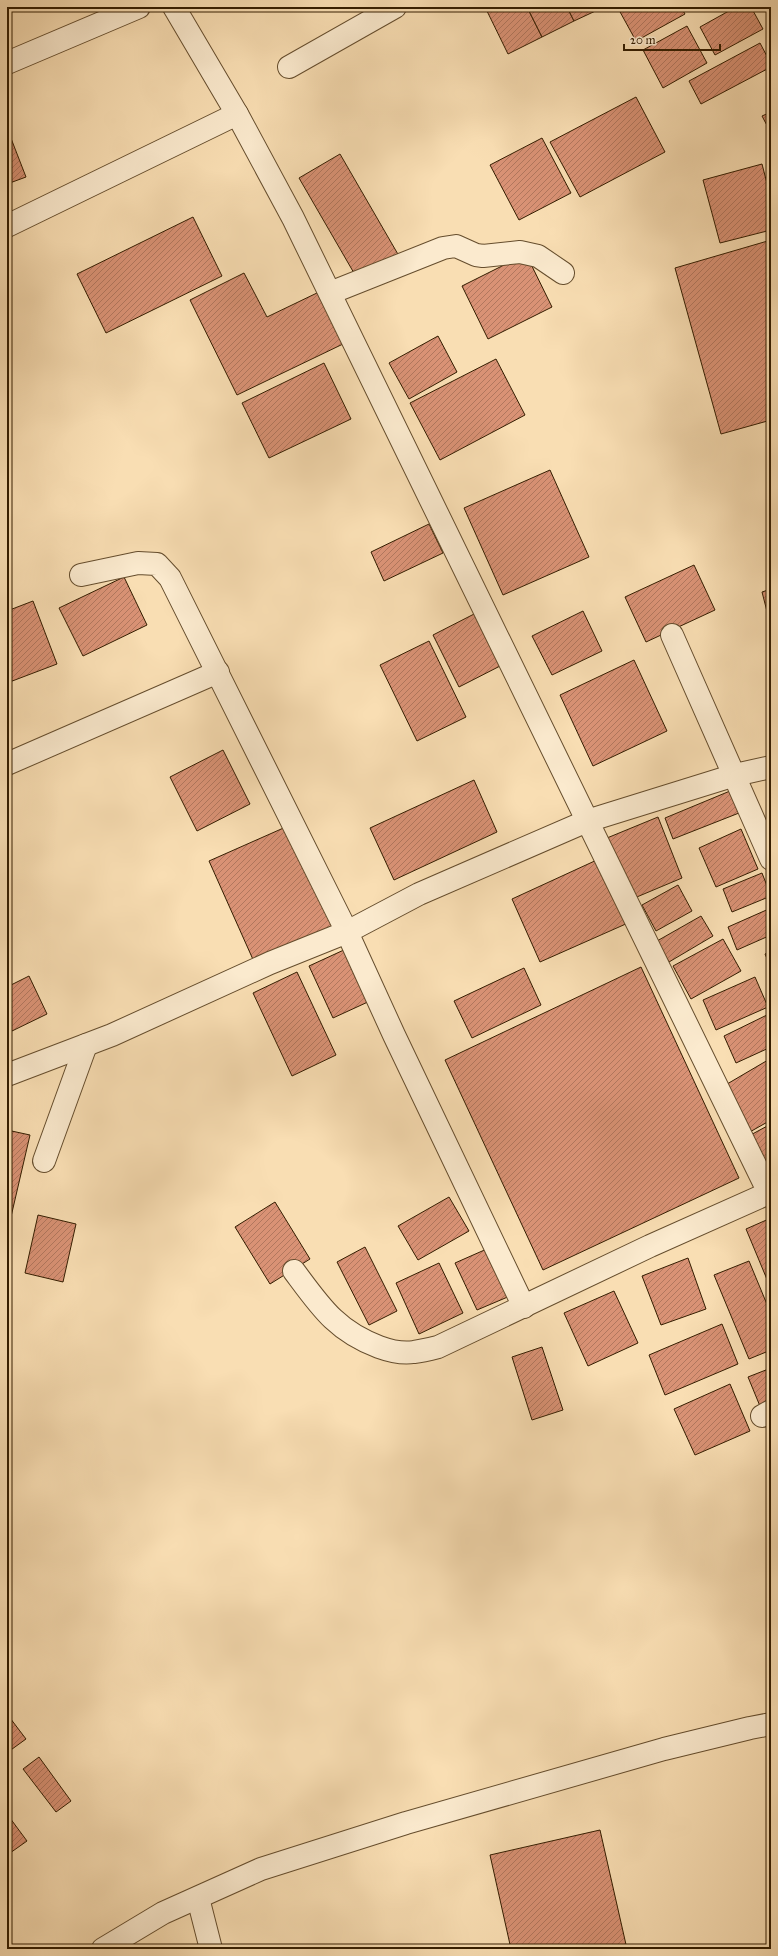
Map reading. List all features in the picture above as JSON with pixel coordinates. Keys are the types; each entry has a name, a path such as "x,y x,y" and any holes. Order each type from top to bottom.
{"street":[{"path":"7,63 139,7"},
{"path":"174,7 237,114 293,218 770,1193 623,1259 438,1347 413,1352 391,1351 363,1341 340,1327 318,1303 294,1271"},
{"path":"289,67 395,7"},
{"path":"7,226 237,114"},
{"path":"330,293 442,248 456,246 476,255 483,256 520,252 538,256 563,273"},
{"path":"81,576 138,563 157,564 170,578 348,932 397,1042 524,1307"},
{"path":"672,635 771,859"},
{"path":"7,764 218,672"},
{"path":"7,1074 112,1035 155,1017 270,963 348,932 419,894 588,821 735,775 771,767"},
{"path":"44,1161 86,1045"},
{"path":"102,1949 163,1913 261,1869 406,1823 664,1749 771,1724"},
{"path":"198,1898 211,1949"}],"building":[{"path":"485,7 527,7 542,37 508,54"},
{"path":"527,7 567,7 574,21 542,37"},
{"path":"567,7 604,7 574,21"},
{"path":"625,7 681,7 685,14 636,41 619,10"},
{"path":"736,7 751,7 763,29 715,55 700,27"},
{"path":"687,26 707,63 663,88 643,50"},
{"path":"760,43 771,64 771,67 701,104 689,81"},
{"path":"636,97 665,152 580,197 550,142"},
{"path":"771,112 771,133 762,116"},
{"path":"7,128 26,177 7,184"},
{"path":"542,138 571,193 519,220 490,165"},
{"path":"340,154 399,256 358,280 299,178"},
{"path":"762,164 771,199 771,230 720,243 703,180"},
{"path":"193,217 222,276 106,333 77,274"},
{"path":"771,240 771,420 721,434 675,268"},
{"path":"526,254 552,307 488,339 462,286"},
{"path":"244,273 267,317 319,292 343,344 237,395 190,300"},
{"path":"438,336 457,372 409,399 389,363"},
{"path":"496,359 525,415 440,460 410,403"},
{"path":"324,363 351,419 269,458 242,403"},
{"path":"550,470 589,557 503,595 464,508"},
{"path":"429,524 443,553 384,581 371,552"},
{"path":"694,565 715,610 646,642 625,597"},
{"path":"124,577 147,625 83,656 59,608"},
{"path":"771,589 771,627 762,592"},
{"path":"33,601 57,664 7,683 7,611"},
{"path":"583,611 602,651 552,675 532,636"},
{"path":"478,612 504,664 459,687 433,635"},
{"path":"429,641 466,717 417,741 380,665"},
{"path":"634,660 667,731 593,766 560,695"},
{"path":"223,750 250,804 197,831 170,777"},
{"path":"474,780 497,832 394,880 370,828"},
{"path":"730,791 739,813 673,839 665,818"},
{"path":"658,817 682,878 632,899 607,838"},
{"path":"288,826 334,930 255,964 209,861"},
{"path":"741,829 758,869 716,887 699,848"},
{"path":"599,859 628,923 540,962 512,899"},
{"path":"762,873 771,896 732,912 723,889"},
{"path":"678,885 692,911 656,931 642,905"},
{"path":"771,908 771,935 737,950 728,927"},
{"path":"701,916 713,936 669,962 657,941"},
{"path":"723,939 741,971 691,999 673,966"},
{"path":"346,949 370,1001 333,1018 309,966"},
{"path":"771,951 771,968 765,954"},
{"path":"641,967 739,1178 543,1270 445,1060"},
{"path":"524,968 541,1005 472,1038 454,1001"},
{"path":"297,972 336,1055 292,1076 253,993"},
{"path":"29,976 47,1014 12,1031 7,1020 7,987"},
{"path":"755,977 768,1007 716,1030 703,1000"},
{"path":"771,1013 771,1047 736,1063 724,1036"},
{"path":"768,1060 771,1065 771,1120 748,1133 722,1087"},
{"path":"771,1124 771,1175 745,1138"},
{"path":"7,1130 30,1135 7,1234"},
{"path":"449,1197 469,1231 418,1260 398,1226"},
{"path":"275,1202 310,1259 270,1284 235,1227"},
{"path":"38,1215 76,1224 63,1282 25,1273"},
{"path":"771,1218 771,1289 746,1229"},
{"path":"365,1247 397,1311 369,1325 337,1262"},
{"path":"489,1248 510,1296 477,1310 455,1263"},
{"path":"688,1258 706,1309 661,1325 642,1276"},
{"path":"749,1261 771,1314 771,1350 749,1359 714,1275"},
{"path":"439,1263 463,1313 419,1334 396,1283"},
{"path":"614,1291 638,1343 588,1366 564,1313"},
{"path":"722,1324 738,1364 665,1395 649,1355"},
{"path":"542,1347 563,1410 532,1420 512,1357"},
{"path":"771,1368 771,1408 762,1411 748,1377"},
{"path":"730,1384 750,1431 695,1455 674,1409"},
{"path":"7,1714 26,1739 8,1752 7,1750"},
{"path":"39,1757 71,1801 56,1812 23,1769"},
{"path":"7,1814 27,1841 10,1853 7,1848"},
{"path":"600,1830 627,1949 511,1949 490,1855"}]}
